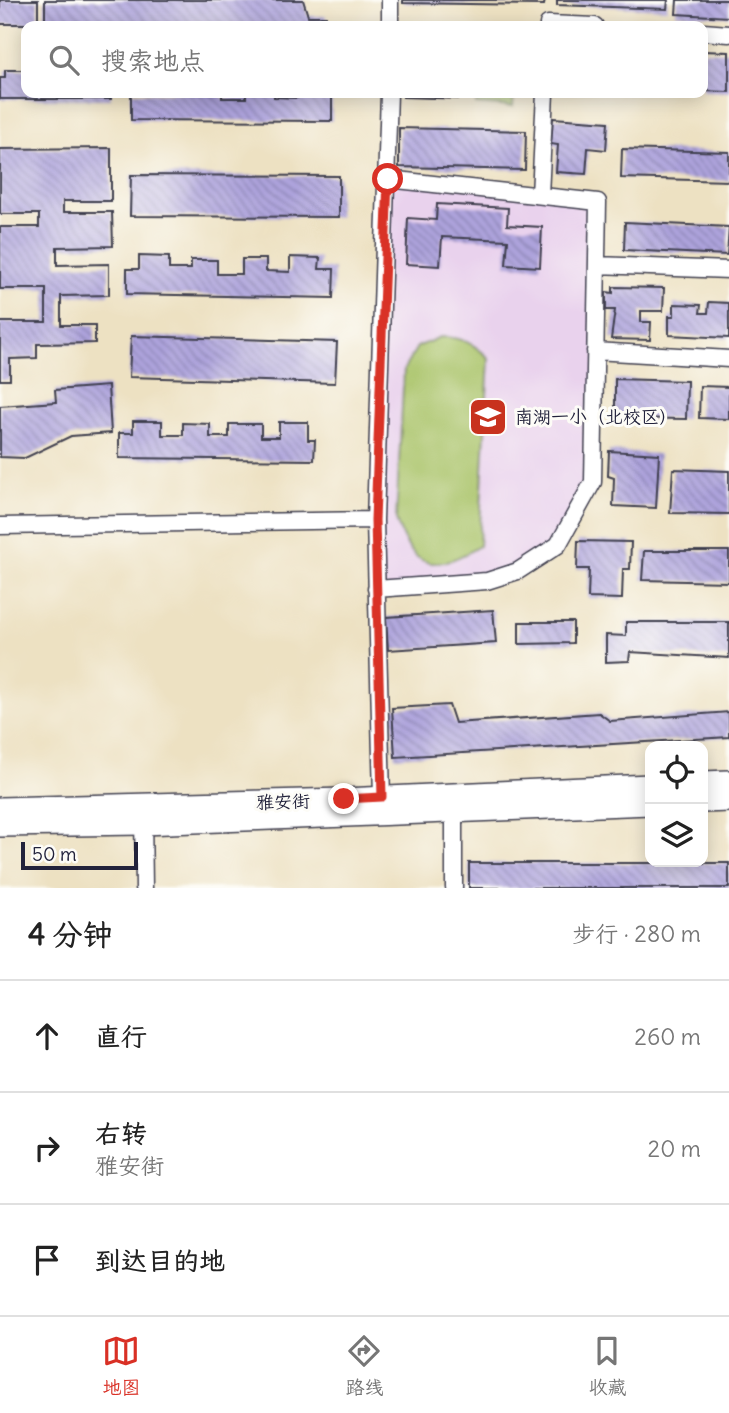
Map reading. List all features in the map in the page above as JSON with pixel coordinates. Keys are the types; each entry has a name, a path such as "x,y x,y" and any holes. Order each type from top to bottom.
{"main road":[{"path":"708,782 729,781"},
{"name":"雅安街","path":"0,808 143,816 454,802 645,785"},
{"name":"雅安街","path":"0,826 382,797 454,802 645,804"},
{"path":"708,802 729,801"}],"street":[{"path":"390,0 390,21"},
{"path":"708,32 729,34"},
{"path":"382,797 375,520 389,98"},
{"path":"540,195 545,98"},
{"path":"376,589 487,581 518,571 558,545 593,482 598,202 388,179"},
{"path":"597,265 729,270"},
{"path":"595,351 729,359"},
{"path":"0,526 375,520"},
{"path":"454,802 454,888"},
{"path":"143,816 144,888"}],"shaded area":[{"name":"南湖一小（北校区）","path":"388,179 598,202 593,482 558,545 487,581 376,589"}],"green space":[{"path":"476,98 514,98 513,107 476,104"},
{"path":"440,337 467,342 489,358 479,546 464,555 438,563 418,558 402,537 396,520 404,369 417,347"}],"building":[{"path":"0,0 38,0 38,21 0,24"},
{"path":"45,0 303,0 308,16 326,16 326,21 45,21"},
{"path":"403,0 545,0 544,5 403,3"},
{"path":"557,0 668,0 667,9 557,5"},
{"path":"677,0 729,0 729,17 676,14"},
{"path":"708,51 729,52 729,92 708,91"},
{"path":"5,70 21,70 21,98 111,99 0,99 0,78 5,78"},
{"path":"131,98 332,98 332,121 131,120"},
{"path":"553,118 608,122 606,150 588,148 586,174 556,172 558,145 551,144"},
{"path":"399,128 526,131 525,170 399,167"},
{"path":"111,148 111,201 63,201 63,212 112,212 113,246 57,247 57,265 109,264 109,295 61,296 61,325 95,325 95,343 37,344 37,358 10,359 10,380 0,380 0,322 46,322 46,289 0,289 0,227 39,227 39,214 0,214 0,149"},
{"path":"622,149 729,152 729,181 621,178"},
{"path":"131,175 339,176 339,217 130,216"},
{"path":"437,204 508,208 507,225 542,227 540,267 506,265 508,240 442,237 440,266 406,264 408,218 436,220"},
{"path":"625,222 729,227 727,255 624,250"},
{"path":"139,256 169,257 169,269 191,269 191,260 217,260 217,274 242,274 242,259 266,259 266,271 290,272 290,257 320,258 319,269 334,269 333,298 127,294 127,269 139,269"},
{"path":"613,287 664,288 663,311 641,311 641,322 651,322 650,340 611,339 615,310 606,310 606,292 613,293"},
{"path":"709,302 729,303 729,338 669,335 669,316 674,316 674,304 701,305 700,313 708,313"},
{"path":"131,336 337,342 335,383 129,377"},
{"path":"615,379 687,381 686,419 615,418"},
{"path":"108,386 111,433 71,436 25,458 0,457 0,406 56,402 55,390"},
{"path":"700,386 729,387 729,419 699,418"},
{"path":"133,421 162,421 162,435 183,435 183,423 210,424 210,437 229,437 229,424 261,424 261,437 279,437 279,422 308,422 308,440 315,440 314,460 119,458 119,433 133,433"},
{"path":"609,451 659,454 656,508 613,506 614,478 608,476"},
{"path":"673,469 729,471 729,514 670,513"},
{"path":"578,541 631,542 630,569 623,569 622,599 588,598 589,569 577,569"},
{"path":"644,551 729,551 729,582 642,580"},
{"path":"493,610 496,643 388,650 386,617"},
{"path":"519,622 573,622 573,643 519,644"},
{"path":"626,622 729,622 729,658 630,652 629,661 606,662 606,635 626,636"},
{"path":"449,705 455,723 599,713 610,721 729,712 729,737 395,757 392,708"},
{"path":"469,863 645,863 645,867 708,867 708,863 729,863 729,888 469,888"}],"place":[{"name":"南湖一小（北校区）","path":"488,417"}],"route":[{"path":"344,799 382,797 375,520 388,179"}]}
